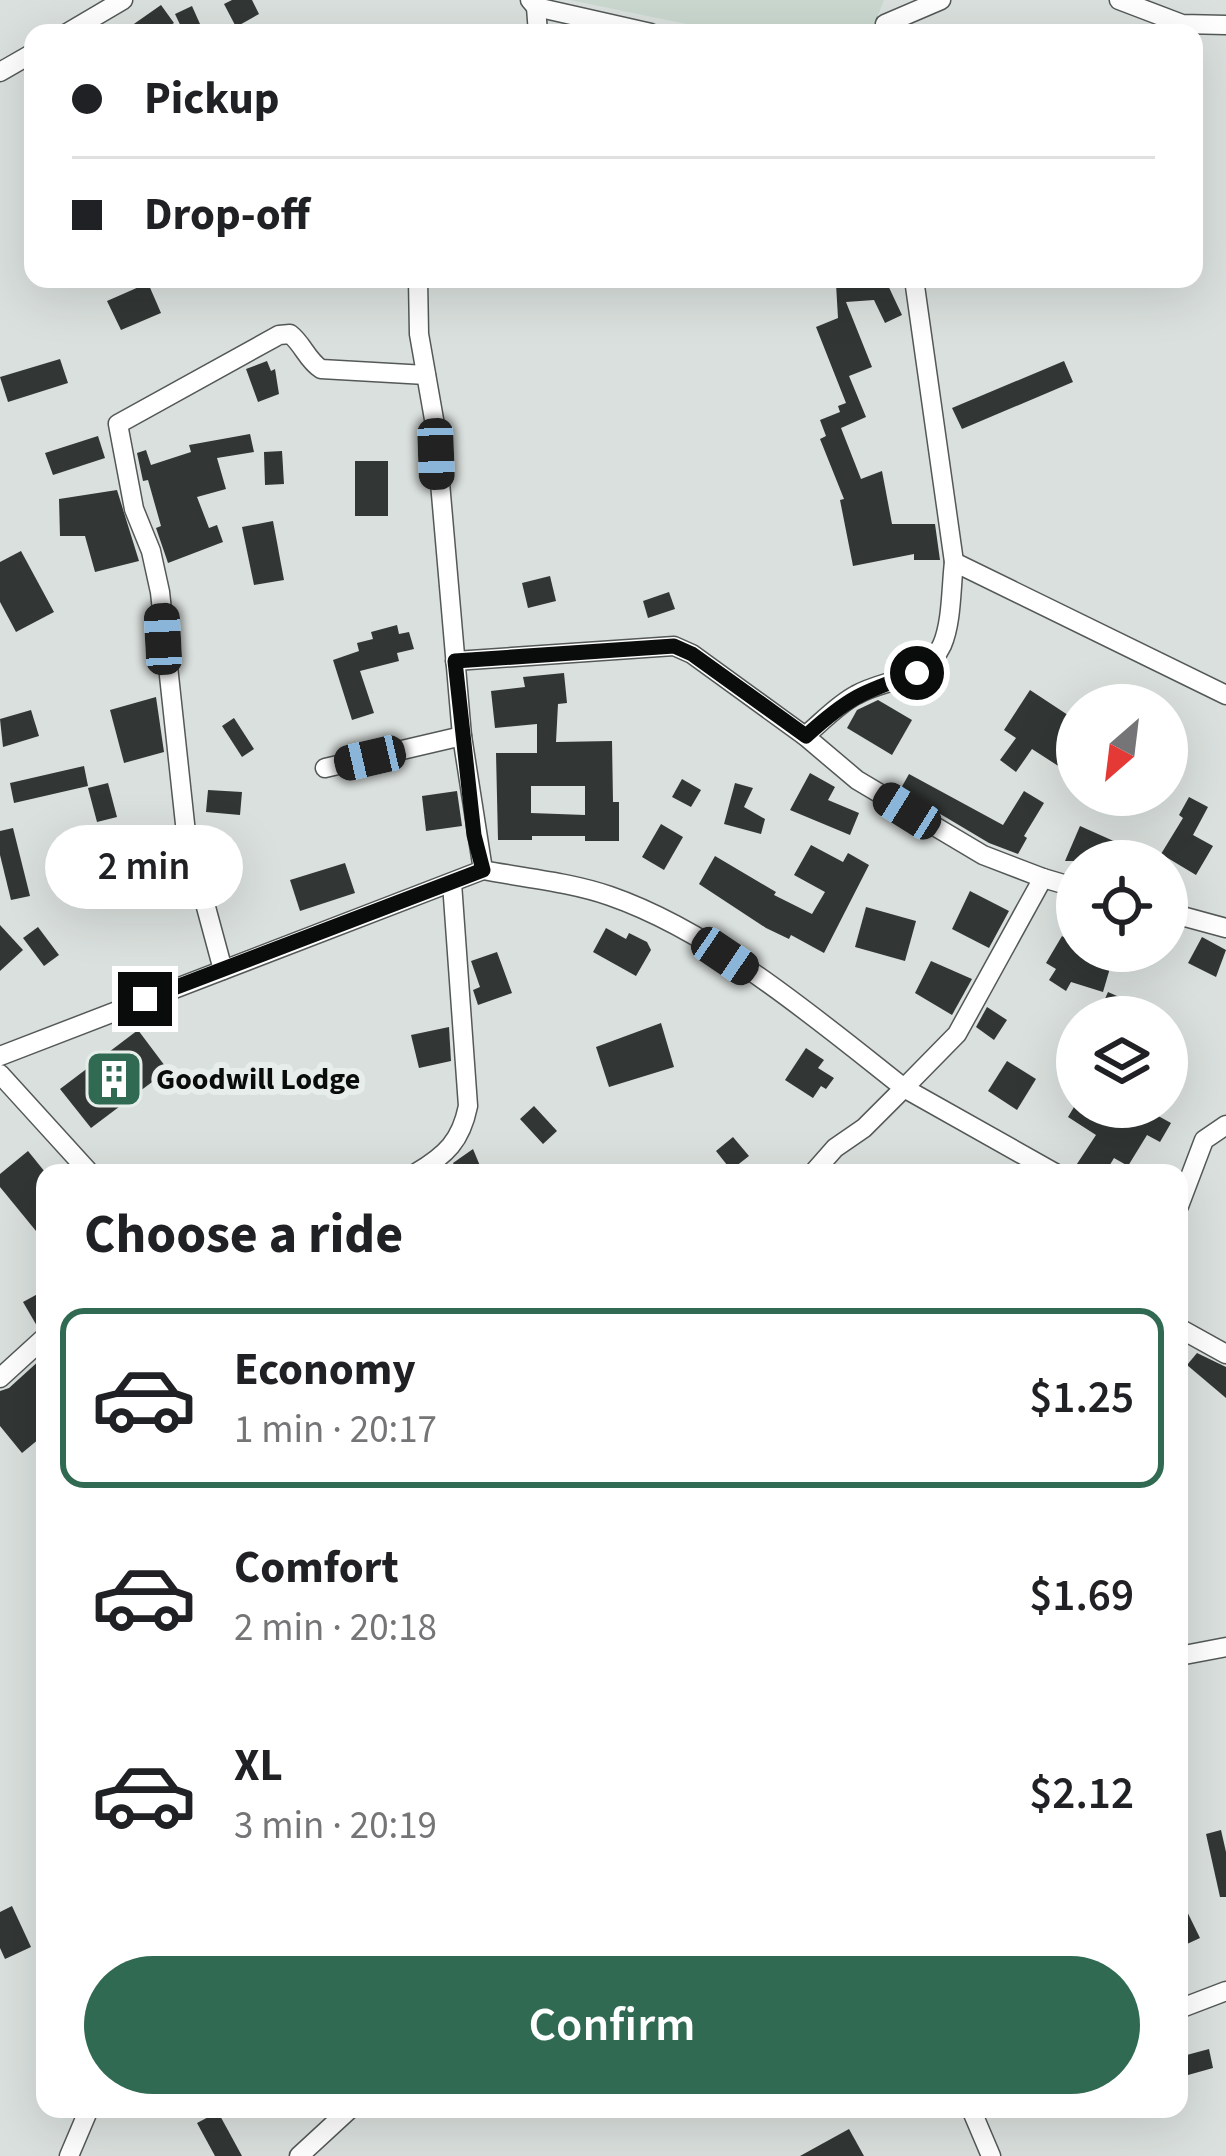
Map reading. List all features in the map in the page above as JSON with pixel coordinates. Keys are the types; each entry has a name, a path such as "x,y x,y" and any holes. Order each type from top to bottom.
{"street":[{"path":"82,24 123,0"},
{"path":"895,24 941,0"},
{"path":"1119,0 1182,24"},
{"path":"533,3 616,24"},
{"path":"418,288 419,334 435,425 462,736 483,870"},
{"path":"806,736 862,691 917,673 944,641 954,562 915,288"},
{"path":"223,970 186,832 160,592 151,551 134,509 116,434 118,424 279,335 290,334 312,364 322,369 426,375"},
{"path":"954,562 1226,694"},
{"path":"455,661 674,646 692,654 857,779 907,811 983,855 1056,882"},
{"path":"325,768 462,736"},
{"path":"0,1056 483,870 606,894 643,909 804,1009 904,1088 1039,1164"},
{"path":"822,1164 957,1034 1043,878"},
{"path":"429,1164 453,1148 468,1106 452,883"},
{"path":"1188,918 1226,928"},
{"path":"0,1074 82,1164"},
{"path":"1188,1182 1204,1140 1226,1125"},
{"path":"1188,1333 1226,1354"},
{"path":"0,1378 36,1344"},
{"path":"1188,1654 1226,1647"},
{"path":"1188,2006 1226,1991"},
{"path":"69,2156 85,2118"},
{"path":"299,2156 340,2118"},
{"path":"974,2118 991,2156"}],"shaded area":[{"path":"570,0 884,0 875,24 686,24"}],"building":[{"path":"252,0 259,14 234,24 224,4"},
{"path":"161,5 174,23 172,24 134,24"},
{"path":"192,6 200,24 180,24 175,14"},
{"path":"137,288 150,288 161,313 121,330 107,301"},
{"path":"836,288 889,288 902,315 885,323 874,300 846,302 872,367 849,376 866,417 841,428 861,479 882,471 892,524 935,524 940,560 914,560 914,554 853,566 840,500 844,499 820,439 826,436 820,420 840,412 838,406 846,403 816,327 838,318"},
{"path":"60,359 68,383 8,402 0,377"},
{"path":"267,361 271,371 275,369 279,394 258,402 246,369"},
{"path":"1064,361 1073,382 962,429 952,408"},
{"path":"250,434 254,452 217,458 226,489 197,497 209,528 217,525 223,542 168,563 137,453 146,450 151,465 191,452 189,445"},
{"path":"98,436 105,458 53,475 45,453"},
{"path":"282,451 284,484 265,485 264,452"},
{"path":"355,461 388,461 388,516 355,516"},
{"path":"117,490 139,561 95,572 85,536 60,536 59,499"},
{"path":"273,521 284,580 254,585 242,527"},
{"path":"21,551 54,612 16,632 0,602 0,562"},
{"path":"550,576 556,601 528,608 522,583"},
{"path":"669,592 675,609 648,618 643,601"},
{"path":"397,625 399,634 409,632 414,649 397,653 399,661 360,671 374,713 352,720 333,660 359,651 357,643 373,639 371,632"},
{"path":"564,673 567,703 558,704 556,742 612,741 619,841 585,841 585,836 498,840 496,753 537,753 537,724 495,728 491,691 525,687 523,677","holes":["531,786 585,786 585,815 531,813"]},
{"path":"1030,690 1056,707 1056,764 1032,749 1016,772 1000,760 1016,738 1004,730"},
{"path":"156,697 164,752 124,763 110,710"},
{"path":"878,700 912,720 892,755 847,728 857,710"},
{"path":"31,710 39,736 3,747 0,719"},
{"path":"234,718 254,749 242,757 222,726"},
{"path":"84,766 88,786 14,803 10,783"},
{"path":"810,773 835,787 828,800 859,813 850,835 790,810"},
{"path":"909,774 1003,825 1024,791 1044,803 1018,854 989,843 900,790"},
{"path":"682,779 701,790 691,807 672,797"},
{"path":"108,783 117,817 97,822 88,788"},
{"path":"735,783 753,788 744,807 765,819 761,834 724,824"},
{"path":"208,790 242,792 240,815 206,812"},
{"path":"457,791 462,826 426,831 422,796"},
{"path":"1188,799 1208,807 1193,835 1213,846 1196,875 1188,870 1188,840 1170,840 1180,816 1188,816"},
{"path":"661,824 683,837 664,870 642,857"},
{"path":"1080,826 1111,840 1074,840"},
{"path":"13,828 30,896 11,900 0,855 0,831"},
{"path":"811,845 843,862 848,853 869,865 824,953 766,928 699,884 715,856 812,914 825,892 794,875"},
{"path":"142,856 147,881 112,887 107,862"},
{"path":"345,863 355,893 300,911 290,880"},
{"path":"970,891 1009,911 989,948 952,929"},
{"path":"866,907 916,921 905,961 855,947"},
{"path":"0,925 23,950 0,971"},
{"path":"38,927 59,955 44,966 23,938"},
{"path":"606,928 626,939 629,933 647,942 651,950 636,976 593,952"},
{"path":"1202,937 1226,950 1216,977 1188,963"},
{"path":"1056,946 1056,969 1046,963"},
{"path":"497,952 512,993 478,1005 473,990 480,987 471,961"},
{"path":"931,961 972,979 952,1015 915,993"},
{"path":"1056,969 1109,972 1103,992 1071,982 1066,991 1049,980"},
{"path":"987,1007 1007,1020 994,1040 976,1027"},
{"path":"661,1023 674,1067 609,1087 596,1047"},
{"path":"449,1027 451,1061 419,1068 411,1035"},
{"name":"Goodwill Lodge","path":"138,1030 168,1070 91,1128 60,1089"},
{"path":"806,1048 824,1060 818,1068 834,1078 813,1098 785,1080"},
{"path":"1007,1061 1036,1079 1017,1110 988,1091"},
{"path":"534,1106 557,1131 543,1144 520,1119"},
{"path":"1085,1128 1168,1128 1160,1142 1147,1135 1129,1164 1114,1158 1110,1164 1077,1164 1096,1135"},
{"path":"733,1137 749,1156 739,1164 726,1164 716,1151"},
{"path":"473,1149 479,1164 454,1164"},
{"path":"28,1151 39,1164 36,1231 0,1187 0,1174"},
{"path":"36,1295 36,1324 23,1302"},
{"path":"1197,1353 1226,1367 1226,1398 1188,1366"},
{"path":"36,1364 36,1441 22,1453 0,1426 0,1391"},
{"path":"1221,1830 1226,1897 1220,1897 1206,1834"},
{"path":"12,1906 31,1947 5,1959 0,1948 0,1912"},
{"path":"1188,1913 1200,1938 1188,1944"},
{"path":"1209,2049 1213,2068 1188,2075 1188,2055"},
{"path":"221,2118 242,2156 215,2156 197,2123"},
{"path":"849,2129 864,2156 800,2156"}],"place":[{"name":"Goodwill Lodge","path":"114,1079"}],"route":[{"path":"145,999 483,870 474,835 455,661 674,646 806,736 862,691 917,673"}]}
